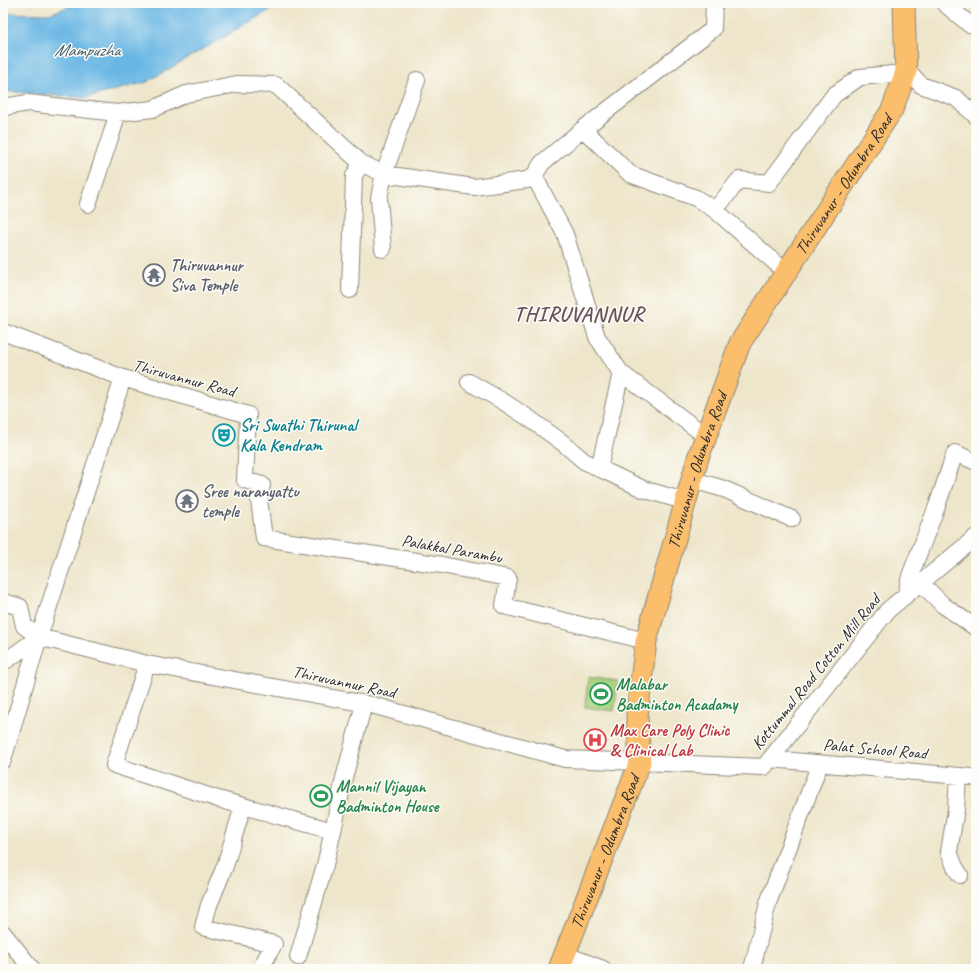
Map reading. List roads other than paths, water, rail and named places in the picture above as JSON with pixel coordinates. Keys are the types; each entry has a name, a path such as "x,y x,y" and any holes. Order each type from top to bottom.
{"main road":[{"name":"Thiruvanur - Odumbra Road","path":"562,962 640,762 636,716 646,641 687,502 698,458 740,343 892,110 906,74 905,3"}],"street":[{"path":"3,109 4,107 28,103 116,113 153,108 186,94 237,84 276,85 361,163 384,174 474,187 527,180 534,176 542,163 583,129 713,29 714,3"},
{"path":"944,3 969,24 976,25"},
{"path":"716,210 739,180 769,183 834,95 860,77 893,74 912,75 921,85 956,98 976,116"},
{"path":"383,249 379,198 384,174 417,80"},
{"path":"88,204 114,126 116,113"},
{"path":"583,129 630,174 696,198 716,210 786,272"},
{"path":"350,290 354,176 361,163"},
{"path":"534,176 565,234 597,337 621,373 706,436"},
{"path":"3,332 123,378"},
{"path":"599,470 621,373"},
{"name":"Thiruvannur Road","path":"3,760 39,636 123,378 248,415 246,480 262,485 259,500 264,538"},
{"path":"469,382 511,406 563,443 584,461 599,470 643,489 687,502"},
{"path":"906,595 910,576 937,506 955,453 976,462"},
{"path":"692,480 724,489 792,519"},
{"name":"Kottummal Road Cotton Mill Road","path":"640,762 764,767 888,610 976,537"},
{"name":"Palakkal Parambu","path":"264,538 442,565 508,578 504,606 646,641"},
{"path":"921,583 943,605 976,628"},
{"path":"3,602 20,607 24,626 39,636 7,660 3,658"},
{"name":"Thiruvannur Road","path":"39,636 147,664 376,706 565,759 640,762"},
{"path":"147,664 114,765 243,806 333,831"},
{"path":"298,957 325,866 344,778 364,704"},
{"name":"Palat School Road","path":"771,759 976,778"},
{"path":"752,969 768,903 820,763"},
{"path":"958,776 956,809 949,852 960,876"},
{"path":"243,806 225,866 209,905 203,927 274,944 260,969"},
{"path":"3,933 32,969"},
{"path":"562,962 603,969"}],"water":[{"name":"Mampuzha","path":"78,3 282,3 147,82 85,98 3,91 3,13 49,14"}],"place":[{"name":"Thiruvannur Siva Temple","path":"154,275"},
{"name":"Sri Swathi Thirunal Kala Kendram","path":"224,435"},
{"name":"Sree naranyattu temple","path":"187,501"},
{"name":"Malabar Badminton Acadamy","path":"601,694"},
{"name":"Max Care Poly Clinic & Clinical Lab","path":"595,740"},
{"name":"Mannil Vijayan Badminton House","path":"321,796"}],"district":[{"name":"THIRUVANNUR","path":"579,314"}]}
